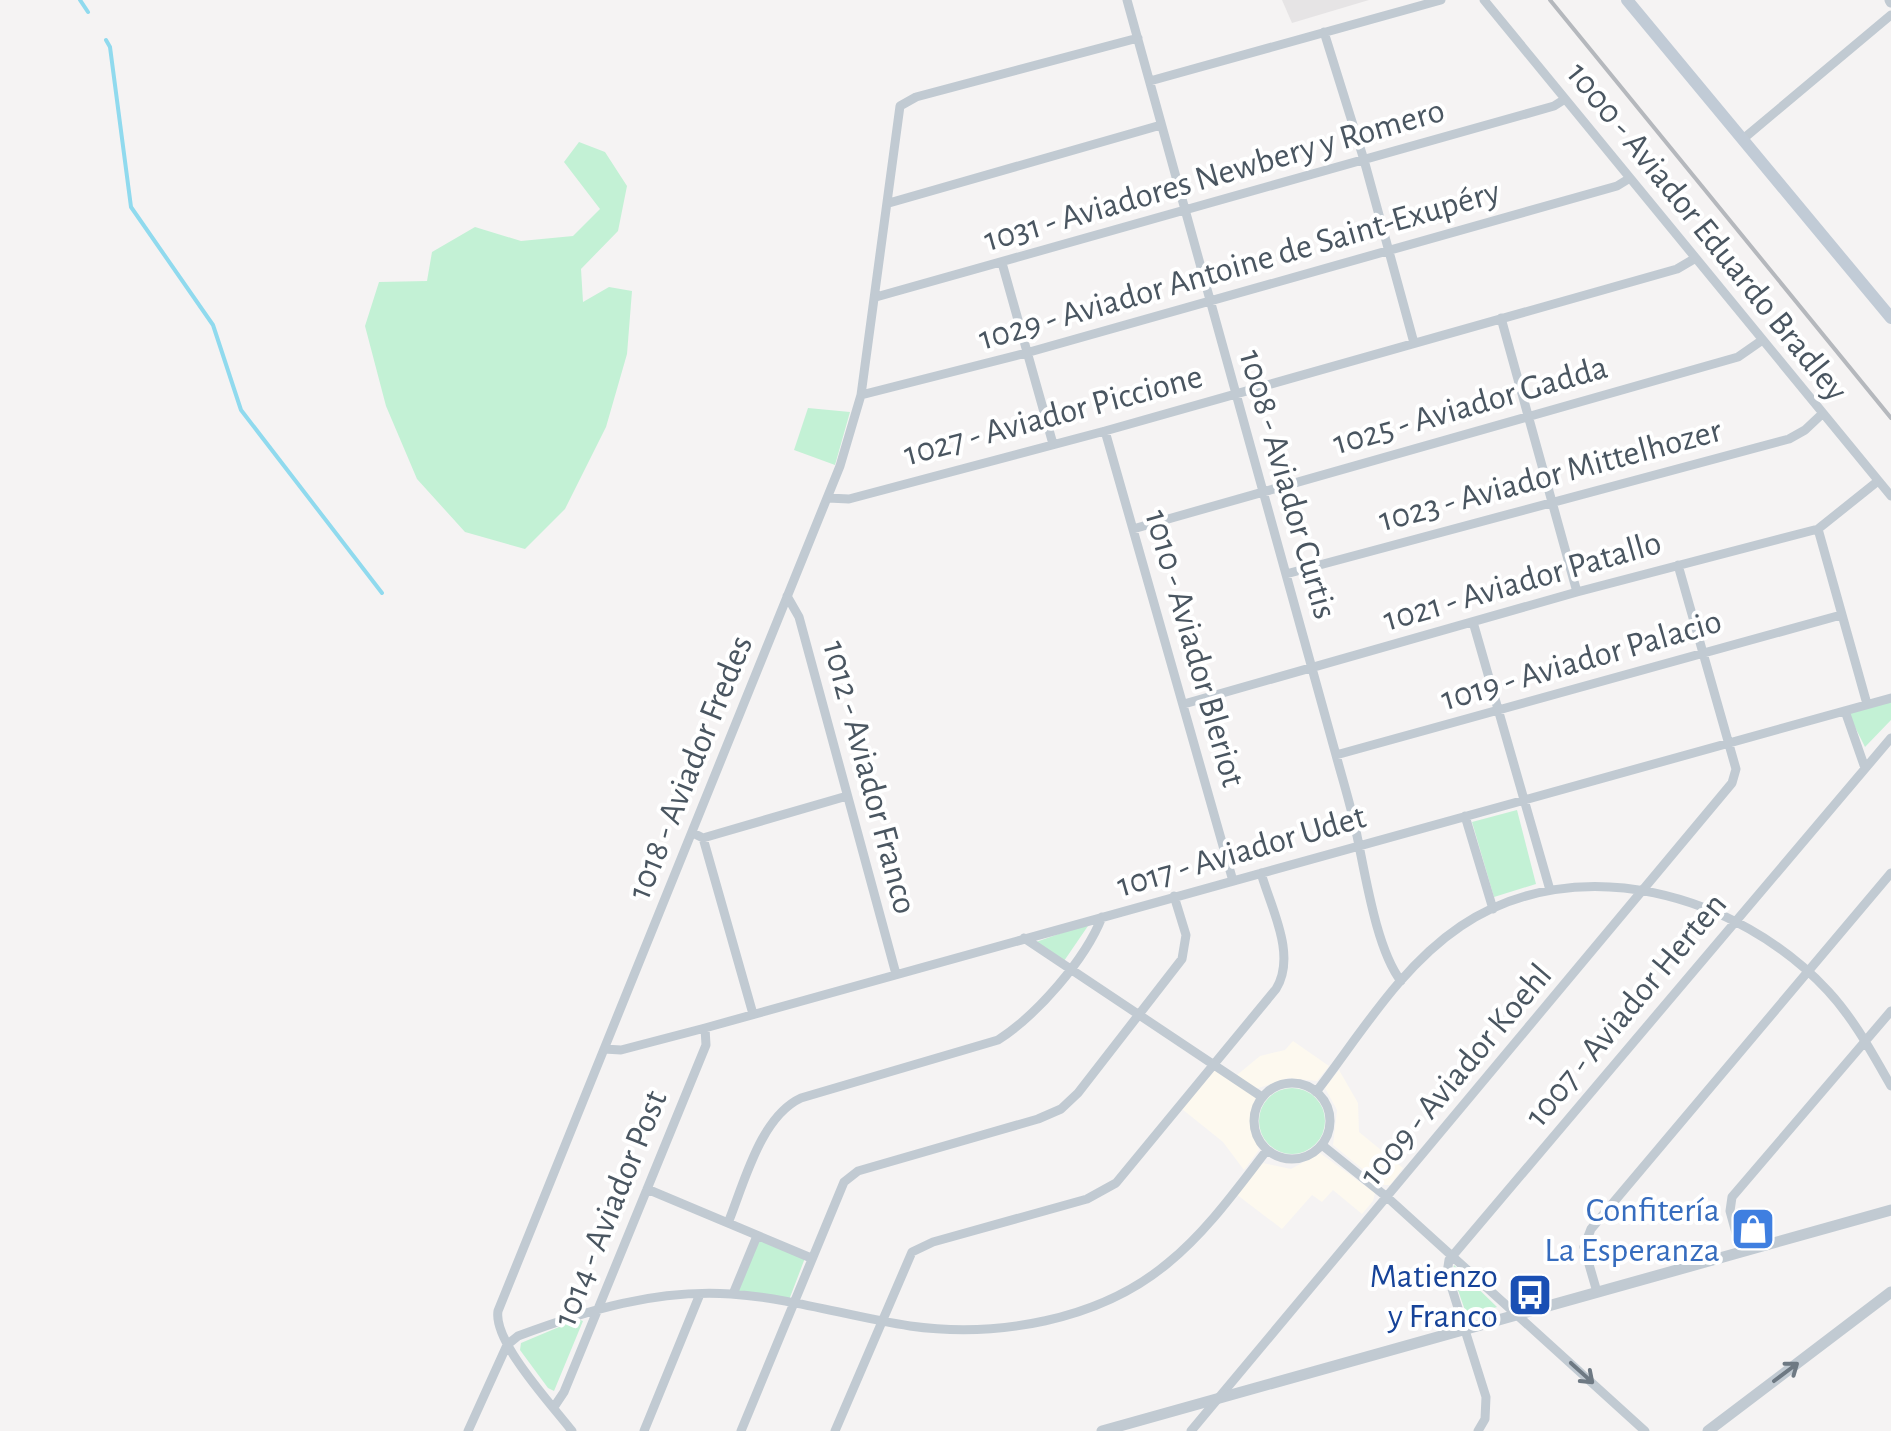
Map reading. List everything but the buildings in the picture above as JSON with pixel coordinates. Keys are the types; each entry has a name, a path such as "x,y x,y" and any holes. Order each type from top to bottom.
{"main road":[{"path":"1626,0 1891,318"}],"street":[{"name":"1008 - Aviador Curtis","path":"1128,0 1390,964 1401,981"},
{"path":"1150,81 1442,0"},
{"name":"1000 - Aviador Eduardo Bradley","path":"1484,0 1891,496"},
{"path":"1743,139 1891,15"},
{"path":"1324,32 1414,344"},
{"name":"1018 - Aviador Fredes","path":"468,1431 507,1344 497,1323 498,1311 604,1049 698,836 787,596 828,498 861,396 900,109 904,102 1138,38"},
{"name":"1031 - Aviadores Newbery y Romero","path":"876,297 1554,106 1565,98"},
{"path":"889,203 1162,125"},
{"name":"1029 - Aviador Antoine de Saint-Exupéry","path":"861,396 1389,252 1617,186 1630,178"},
{"name":"1027 - Aviador Piccione","path":"828,498 848,498 1105,431 1677,269 1694,259"},
{"path":"1002,263 1053,444"},
{"path":"1501,318 1577,592"},
{"name":"1025 - Aviador Gadda","path":"1133,530 1738,357 1761,340"},
{"name":"1023 - Aviador Mittelhozer","path":"1286,574 1789,438 1822,414"},
{"name":"1010 - Aviador Bleriot","path":"1105,431 1233,881"},
{"path":"1867,704 1818,529 1878,481"},
{"name":"1021 - Aviador Patallo","path":"1184,704 1577,592 1818,529"},
{"path":"1678,565 1730,743"},
{"name":"1012 - Aviador Franco","path":"787,596 799,617 896,974"},
{"name":"1019 - Aviador Palacio","path":"1336,755 1840,615"},
{"path":"1473,622 1550,890"},
{"name":"1017 - Aviador Udet","path":"604,1049 621,1050 705,1028 1891,698"},
{"path":"1845,711 1865,768"},
{"name":"1007 - Aviador Herten","path":"1452,1256 1891,738"},
{"name":"1009 - Aviador Koehl","path":"1192,1431 1732,784 1736,773 1730,743"},
{"path":"753,1014 698,836 846,796"},
{"path":"1465,816 1493,909"},
{"path":"835,1431 912,1252 933,1242 1086,1199 1110,1187 1128,1172 1276,989 1284,970 1284,951 1261,873"},
{"path":"1597,1292 1584,1247 1586,1237 1891,873"},
{"path":"1316,1092 1401,981 1446,937 1493,909 1570,887 1643,890 1700,905 1735,921 1808,971 1840,1004 1891,1086"},
{"path":"741,1431 839,1190 849,1176 1061,1110 1171,977 1185,952 1186,935 1174,896"},
{"path":"728,1223 766,1131 785,1106 800,1098 998,1040 1024,1020 1069,969 1102,917"},
{"path":"1024,938 1262,1098"},
{"path":"1741,1250 1730,1211 1732,1197 1891,1010"},
{"name":"1014 - Aviador Post","path":"554,1407 564,1392 706,1045 705,1028"},
{"path":"1282,1084 1306,1086 1316,1092 1329,1112 1328,1135 1322,1145 1313,1153 1290,1159 1267,1150 1254,1119 1262,1098 1282,1084"},
{"path":"1322,1145 1388,1198 1645,1431"},
{"path":"572,1431 507,1344 518,1336 598,1307 700,1294 733,1294 880,1321 979,1331 1048,1321 1145,1279 1176,1256 1215,1216 1267,1150"},
{"path":"647,1189 811,1258"},
{"path":"1102,1431 1891,1210"},
{"path":"733,1294 757,1236"},
{"path":"1452,1256 1447,1274 1486,1396 1485,1418 1478,1431"},
{"path":"1708,1431 1891,1292"},
{"path":"644,1431 700,1294"}],"shaded area":[{"path":"1282,0 1369,0 1292,23"},
{"path":"1293,1041 1329,1066 1317,1081 1288,1078 1256,1089 1237,1075 1260,1056 1285,1050"},
{"path":"1216,1069 1258,1098 1251,1122 1259,1150 1244,1170 1223,1142 1182,1109"},
{"path":"1339,1070 1358,1103 1359,1132 1403,1168 1390,1185 1382,1185 1333,1145 1337,1110 1325,1088"},
{"path":"1320,1153 1375,1193 1362,1214 1333,1190 1322,1202 1312,1195 1282,1229 1236,1194 1263,1163 1291,1169"}],"green space":[{"path":"579,142 605,152 627,186 618,231 581,269 583,302 609,287 632,291 627,354 606,427 565,509 525,549 465,532 417,479 386,406 365,326 379,282 427,281 432,252 475,227 521,241 573,236 600,209 564,162"},
{"path":"808,408 850,412 835,465 794,450"},
{"path":"1891,700 1891,720 1865,747 1848,713"},
{"path":"1517,810 1536,884 1494,897 1472,822"},
{"path":"1090,923 1064,961 1036,942"},
{"path":"1292,1088 1315,1098 1325,1121 1315,1144 1292,1154 1269,1144 1259,1121 1269,1098"},
{"path":"759,1239 805,1258 789,1300 737,1292"},
{"path":"1454,1265 1497,1307 1467,1316 1452,1273"},
{"path":"578,1319 583,1321 554,1391 520,1350 521,1343"}],"waterway":[{"path":"80,0 88,12"},
{"path":"106,40 131,207 213,325 241,410 382,593"}],"railway":[{"path":"1550,0 1891,418"}],"place":[{"name":"Confitería La Esperanza","path":"1753,1229"},
{"name":"Matienzo y Franco","path":"1530,1295"}]}
